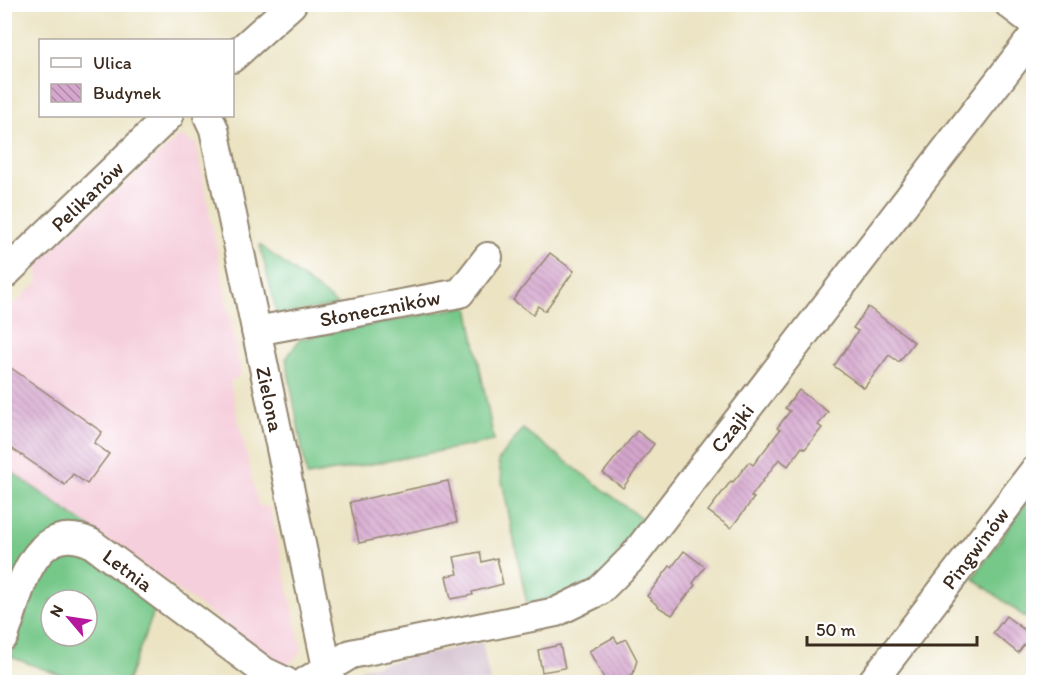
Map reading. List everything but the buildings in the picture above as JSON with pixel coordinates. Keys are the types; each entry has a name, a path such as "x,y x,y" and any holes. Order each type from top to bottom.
{"street":[{"path":"234,56 292,4"},
{"path":"1009,4 1034,23"},
{"name":"Czajki","path":"321,678 351,654 556,612 599,591 633,557 1034,35"},
{"name":"Pelikanów","path":"4,276 168,117"},
{"name":"Zielona","path":"208,117 214,129 256,331 321,678"},
{"name":"Słoneczników","path":"256,331 460,293 488,257"},
{"name":"Pingwinów","path":"872,682 1034,471"},
{"name":"Letnia","path":"4,636 29,565 37,553 53,541 76,538 91,543 270,679"}],"shaded area":[{"path":"180,136 196,143 241,374 230,382 258,505 270,508 302,650 286,667 5,467 5,305 14,304 38,282 38,264 58,243"},
{"path":"482,642 490,682 352,682 351,680 363,668"}],"green space":[{"path":"260,245 338,305 277,315"},
{"path":"468,306 494,441 307,476 286,359 300,339"},
{"path":"523,429 641,518 604,574 575,593 527,604 498,461"},
{"path":"5,467 99,534 69,530 5,598"},
{"path":"1033,493 1033,623 973,578"},
{"path":"73,554 102,566 155,609 127,682 79,682 11,657 41,570 58,555"}]}
